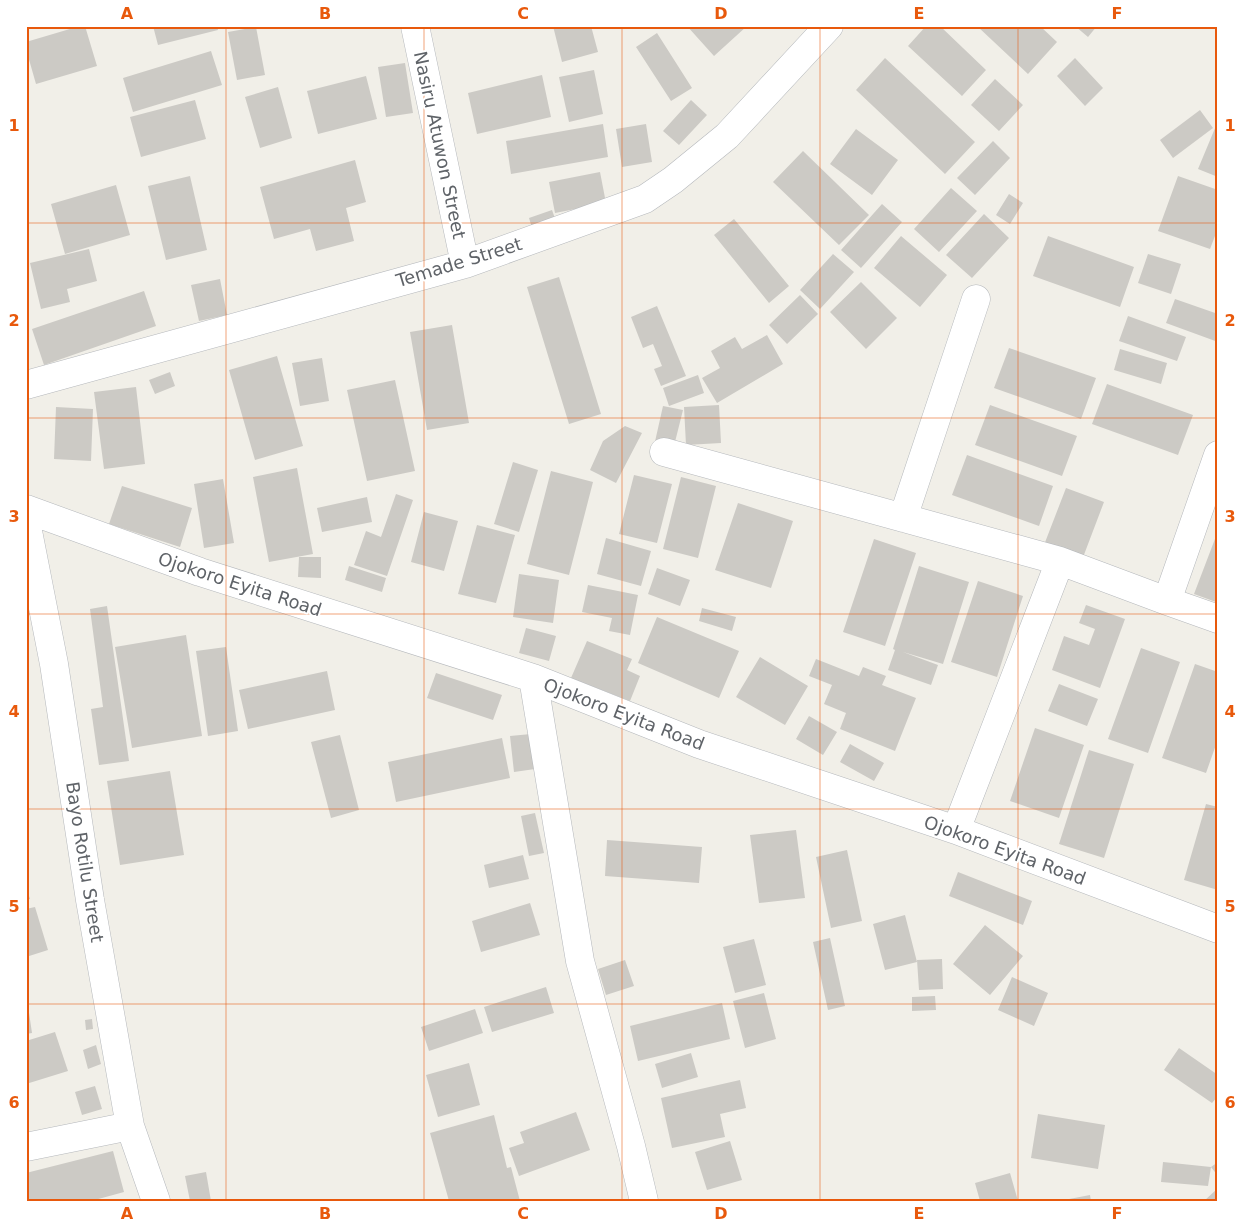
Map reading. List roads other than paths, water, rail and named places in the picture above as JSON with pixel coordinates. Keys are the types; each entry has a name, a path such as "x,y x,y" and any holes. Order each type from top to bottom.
{"street":[{"name":"Nasiru Atuwon Street","path":"415,26 465,264"},
{"name":"Temade Street","path":"26,384 465,264 645,199 673,180 727,136 829,26"},
{"path":"903,518 976,299"},
{"path":"664,452 1060,561 1218,619"},
{"path":"1167,601 1218,455"},
{"name":"Ojokoro Eyita Road","path":"26,510 200,572 533,678 699,744 956,830 1218,929"},
{"name":"Bayo Rotilu Street","path":"26,521 54,664 89,890 130,1126 156,1201"},
{"path":"956,830 1060,561"},
{"path":"533,678 580,961 631,1146 644,1201"},
{"path":"26,1146 130,1126"}]}
